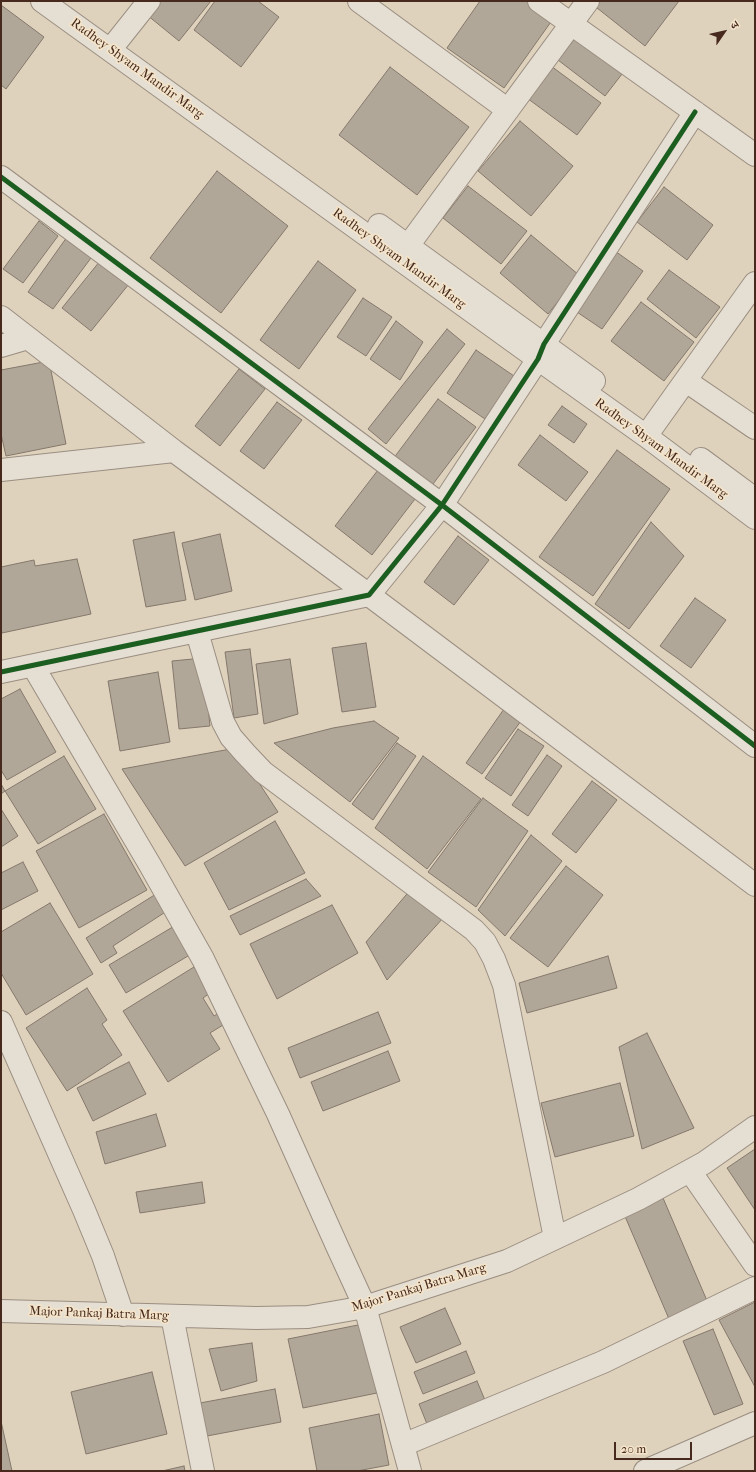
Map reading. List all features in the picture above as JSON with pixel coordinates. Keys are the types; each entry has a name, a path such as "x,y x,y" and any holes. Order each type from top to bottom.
{"street":[{"name":"Radhey Shyam Mandir Marg","path":"42,1 113,46 404,252 650,431 755,499"},
{"name":"Radhey Shyam Mandir Marg","path":"60,1 113,46"},
{"path":"113,46 149,1"},
{"path":"359,1 508,110"},
{"path":"539,1 755,155"},
{"path":"404,252 588,1"},
{"path":"1,672 369,595 442,505 695,112"},
{"path":"1,177 442,505 755,746"},
{"path":"650,431 686,381 748,307 755,283"},
{"path":"1,317 174,451 369,595 755,885"},
{"path":"1,346 28,338"},
{"path":"686,381 755,428"},
{"name":"Radhey Shyam Mandir Marg","path":"650,431 755,518"},
{"path":"1,470 174,451"},
{"path":"197,632 223,722 231,737 245,753 263,772 474,930 485,942 494,959 504,985 555,1238"},
{"path":"33,666 203,958 278,1114 365,1307 410,1471"},
{"path":"1,1022 84,1210 103,1256 123,1315"},
{"name":"Major Pankaj Batra Marg","path":"1,1312 256,1318 308,1317 365,1307 507,1261 638,1199 690,1171 704,1163 755,1127"},
{"path":"690,1171 755,1265"},
{"path":"403,1445 603,1362 755,1288"},
{"path":"172,1316 203,1471"},
{"path":"645,1471 755,1422"}],"building":[{"path":"158,1 211,1 179,41 147,15"},
{"path":"215,1 258,1 279,17 241,67 194,30"},
{"path":"480,1 528,1 553,19 504,88 447,48"},
{"path":"594,1 679,1 645,46 592,4"},
{"path":"1,5 44,37 6,89 1,85"},
{"path":"576,37 622,74 605,96 558,60"},
{"path":"551,66 601,103 577,135 527,98"},
{"path":"390,67 469,127 417,195 339,135"},
{"path":"520,121 573,166 531,216 478,171"},
{"path":"217,171 288,226 221,313 150,258"},
{"path":"468,186 527,231 501,264 443,218"},
{"path":"664,187 713,225 687,260 637,222"},
{"path":"39,221 58,236 23,283 3,269"},
{"path":"531,235 579,275 548,314 500,273"},
{"path":"67,237 91,258 53,309 28,292"},
{"path":"615,251 643,271 602,329 574,310"},
{"path":"100,261 129,284 91,331 62,308"},
{"path":"318,261 356,290 299,369 260,340"},
{"path":"669,270 720,307 696,338 647,299"},
{"path":"363,298 392,317 366,356 337,337"},
{"path":"641,302 694,342 664,381 611,341"},
{"path":"396,321 423,342 400,380 370,359"},
{"path":"447,329 465,344 386,444 368,429"},
{"path":"476,350 514,376 485,419 447,393"},
{"path":"49,361 66,444 6,456 1,434 1,370"},
{"path":"239,369 265,389 220,446 195,426"},
{"path":"438,399 476,427 430,488 393,459"},
{"path":"277,402 302,420 264,469 240,451"},
{"path":"562,406 587,424 574,443 548,425"},
{"path":"540,435 588,472 566,501 518,465"},
{"path":"617,450 670,489 593,596 539,557"},
{"path":"378,470 415,499 372,555 335,526"},
{"path":"651,522 684,556 629,629 595,604"},
{"path":"174,532 186,600 146,607 133,540"},
{"path":"220,534 232,591 195,600 182,543"},
{"path":"458,536 489,560 454,605 424,582"},
{"path":"77,559 91,614 2,633 1,567 34,560 35,566"},
{"path":"695,598 726,620 691,668 660,646"},
{"path":"366,643 376,707 342,712 332,648"},
{"path":"250,649 258,714 234,718 225,652"},
{"path":"203,658 210,726 179,729 172,661"},
{"path":"290,659 298,714 264,724 256,664"},
{"path":"158,672 170,742 120,751 108,681"},
{"path":"20,689 56,752 7,780 1,770 1,699"},
{"path":"504,709 521,721 482,774 466,763"},
{"path":"374,721 399,738 350,802 274,743 333,728"},
{"path":"518,729 544,746 511,796 485,778"},
{"path":"397,743 416,756 373,820 352,804"},
{"path":"236,748 278,812 185,866 122,769"},
{"path":"547,755 562,766 528,816 512,805"},
{"path":"64,756 96,809 38,844 5,791"},
{"path":"423,756 481,799 427,869 375,828"},
{"path":"592,781 617,800 576,853 552,834"},
{"path":"1,784 5,791 1,794"},
{"path":"483,798 528,831 476,907 428,872"},
{"path":"1,809 18,836 1,847"},
{"path":"104,814 147,890 79,928 36,851"},
{"path":"275,821 305,873 229,910 204,863"},
{"path":"531,835 562,861 505,936 478,910"},
{"path":"23,862 38,891 1,910 1,873"},
{"path":"566,866 603,895 548,967 510,938"},
{"path":"306,879 321,896 240,935 230,916"},
{"path":"412,888 444,917 387,980 366,942"},
{"path":"156,894 167,911 113,946 117,953 101,963 86,938"},
{"path":"50,903 93,974 26,1015 1,973 1,932"},
{"path":"332,905 358,953 277,999 250,944"},
{"path":"176,925 193,953 126,993 109,965"},
{"path":"608,956 617,988 527,1013 519,983"},
{"path":"194,967 210,993 203,998 214,1016 222,1011 228,1022 210,1033 220,1049 168,1082 123,1011"},
{"path":"87,988 107,1020 102,1024 122,1055 67,1091 26,1028"},
{"path":"378,1012 391,1043 300,1078 288,1048"},
{"path":"647,1033 694,1128 642,1149 619,1047"},
{"path":"388,1051 400,1081 323,1111 311,1082"},
{"path":"129,1062 146,1094 93,1121 77,1088"},
{"path":"620,1083 634,1136 555,1157 541,1103"},
{"path":"156,1114 166,1146 105,1164 96,1132"},
{"path":"755,1149 755,1210 727,1168"},
{"path":"202,1182 205,1203 140,1213 136,1192"},
{"path":"663,1198 708,1303 669,1319 624,1214"},
{"path":"755,1302 755,1387 719,1320"},
{"path":"445,1308 461,1344 416,1363 400,1327"},
{"path":"363,1324 377,1393 303,1408 288,1339"},
{"path":"713,1329 743,1404 714,1415 683,1341"},
{"path":"252,1343 257,1381 221,1391 209,1349"},
{"path":"466,1351 475,1373 423,1394 414,1372"},
{"path":"152,1372 167,1434 86,1454 71,1392"},
{"path":"477,1381 487,1405 429,1429 419,1404"},
{"path":"275,1389 281,1422 207,1436 200,1403"},
{"path":"379,1414 389,1465 357,1471 317,1471 309,1428"},
{"path":"1,1421 12,1471 1,1471"},
{"path":"184,1466 185,1471 162,1471"}],"cycle path":[{"path":"1,672 369,595 442,505 538,359 544,344 695,112"},
{"path":"1,177 442,505 755,746"}]}
